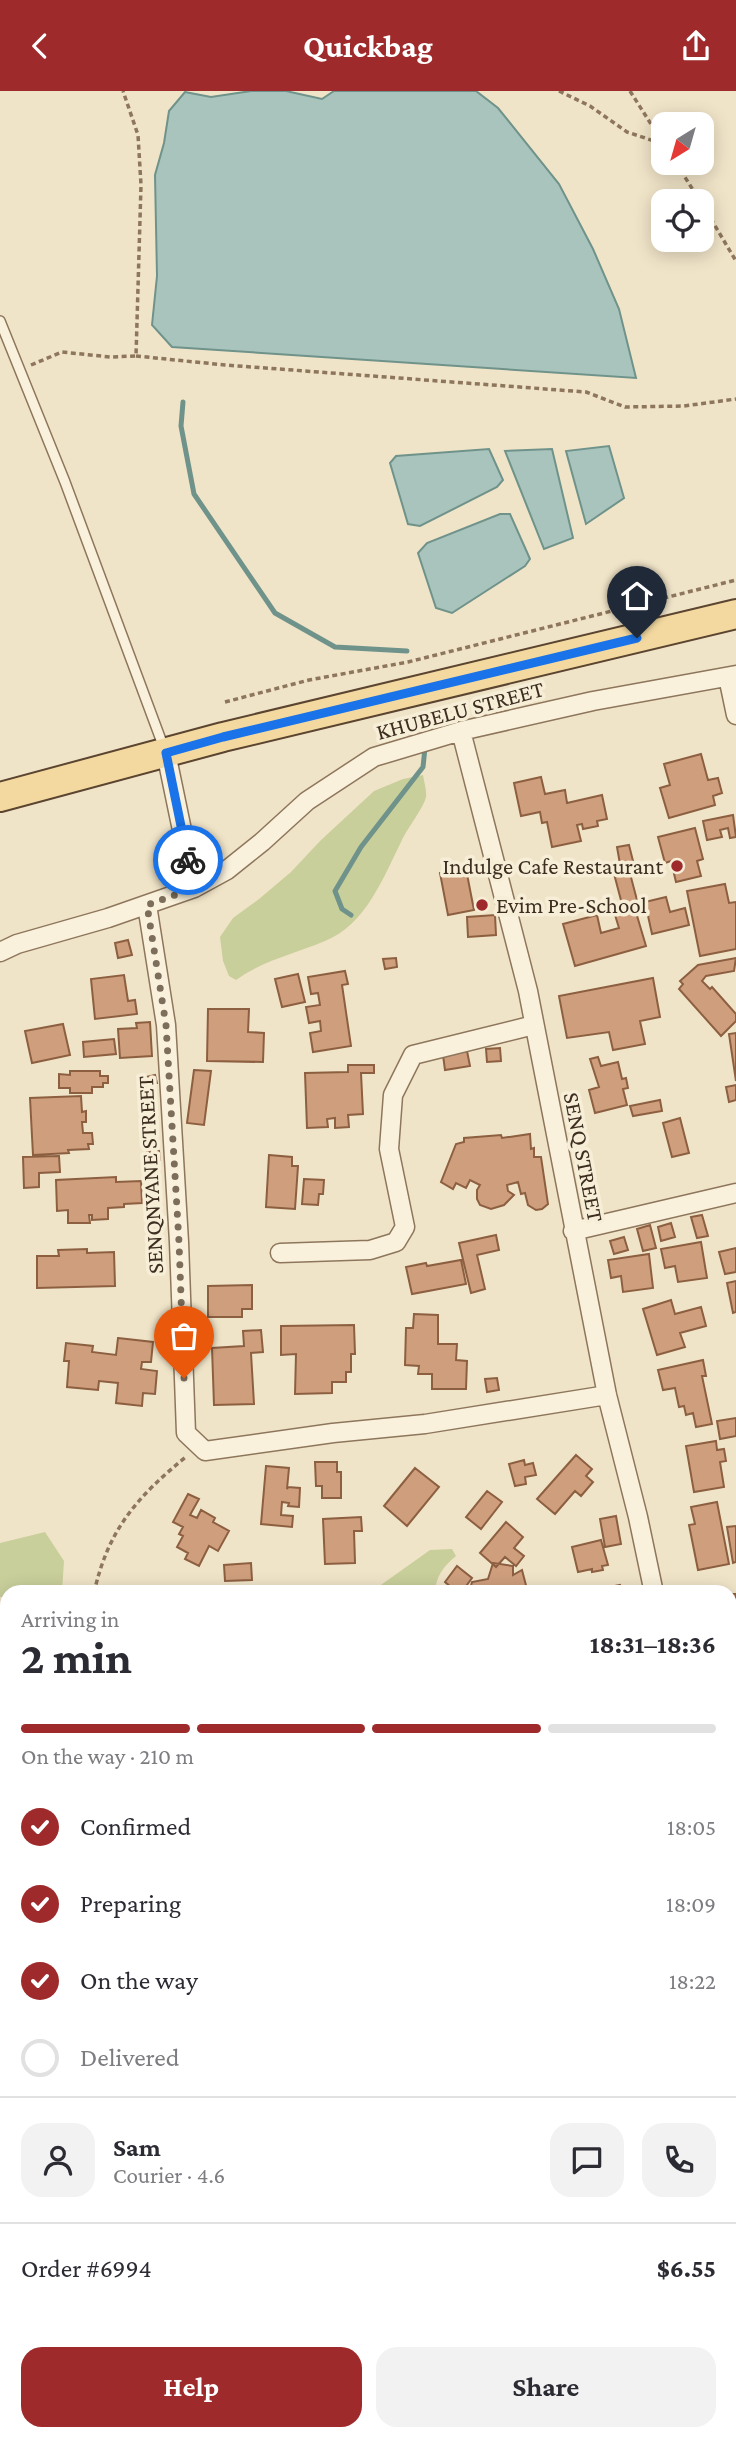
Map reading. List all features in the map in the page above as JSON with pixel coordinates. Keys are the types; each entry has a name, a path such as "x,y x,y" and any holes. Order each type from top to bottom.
{"main road":[{"path":"0,797 223,737 736,614"}],"street":[{"path":"732,676 736,715"},
{"name":"KHUBELU STREET","path":"0,952 17,944 194,888 227,870 307,801 374,757 461,731 593,701 732,676"},
{"name":"SENQ STREET","path":"461,731 528,991 607,1395 652,1585"},
{"path":"166,753 194,888"},
{"name":"SENQNYANE STREET","path":"147,905 166,1025 179,1242 186,1433 199,1445"},
{"path":"280,1253 370,1250 396,1242 405,1227 390,1149 393,1095 413,1055 534,1025"},
{"path":"573,1231 736,1193"},
{"path":"199,1445 205,1451 333,1433 425,1424 607,1395"}],"lane":[{"path":"0,321 166,753"}],"path":[{"path":"124,91 138,135 141,185 136,356"},
{"path":"559,91 590,106 627,131 651,140"},
{"path":"630,91 651,125"},
{"path":"714,225 736,261"},
{"path":"19,370 62,352 586,392 625,407 684,407 736,399"},
{"path":"225,702 309,680 408,662 736,580"},
{"path":"96,1585 111,1540 133,1506 164,1474 199,1445"}],"green space":[{"path":"423,775 425,801 404,835 381,884 352,924 325,941 268,962 236,980 229,976 223,961 220,937 233,918 291,872 374,791 403,779"},
{"path":"45,1532 64,1561 62,1585 0,1585 0,1543"},
{"path":"452,1549 456,1556 441,1572 436,1585 381,1585 430,1550"}],"water":[{"path":"251,91 286,91 322,99 334,91 476,91 498,108 559,184 593,249 619,309 636,378 172,347 152,325 157,276 155,175 169,111 185,92 211,97"},
{"path":"609,446 624,498 586,524 566,451"},
{"path":"489,449 503,480 497,487 420,526 408,524 390,463 396,456"},
{"path":"552,449 573,538 544,549 505,451"},
{"path":"500,514 510,514 530,559 525,566 452,613 436,608 418,553 427,543"}],"building":[{"path":"701,754 708,780 718,778 722,793 713,796 715,805 669,818 660,788 670,785 664,764"},
{"path":"541,777 545,794 565,790 567,803 602,795 607,819 597,821 598,826 583,829 582,824 577,825 581,841 552,847 547,822 542,823 540,812 521,816 514,783"},
{"path":"733,815 736,837 730,838 728,828 720,830 722,837 707,840 703,821"},
{"path":"695,828 703,859 697,861 701,876 676,882 671,861 665,863 658,837"},
{"path":"629,845 633,861 620,864 617,847"},
{"path":"628,866 637,900 622,904 613,870"},
{"path":"466,869 474,910 448,915 440,873"},
{"path":"725,884 729,903 736,902 736,949 700,956 687,891"},
{"path":"666,897 670,912 685,908 689,925 652,934 645,902"},
{"path":"635,909 646,946 575,966 563,924 597,915 601,933 619,928 615,915"},
{"path":"495,915 496,935 468,937 467,917"},
{"path":"128,940 132,955 118,958 115,943"},
{"path":"396,958 397,967 385,969 383,959"},
{"path":"736,958 734,971 706,976 702,981 710,989 712,987 736,1014 736,1021 721,1036 679,989 683,984 680,981 698,965"},
{"path":"345,971 348,984 342,985 351,1046 313,1052 310,1033 321,1031 320,1021 309,1023 306,1007 320,1005 318,993 311,994 308,977"},
{"path":"298,974 305,1002 282,1007 275,979"},
{"path":"124,975 128,1001 135,1000 137,1014 95,1019 91,979"},
{"path":"653,978 660,1017 640,1021 645,1044 613,1050 609,1032 567,1038 559,996"},
{"path":"208,1009 249,1009 248,1032 264,1033 263,1062 207,1061"},
{"path":"150,1022 152,1056 120,1058 118,1029 137,1028 136,1023"},
{"path":"63,1024 70,1055 32,1063 25,1031"},
{"path":"736,1033 736,1081 729,1034"},
{"path":"114,1039 116,1054 84,1057 83,1042"},
{"path":"500,1048 501,1061 487,1062 486,1049"},
{"path":"467,1051 470,1066 445,1070 443,1055"},
{"path":"598,1057 601,1066 618,1062 622,1079 626,1078 628,1088 623,1089 627,1105 595,1113 589,1090 599,1087 590,1059"},
{"path":"348,1065 374,1065 374,1073 361,1073 363,1114 348,1115 349,1127 335,1128 335,1118 327,1119 328,1127 307,1128 305,1073 348,1072"},
{"path":"194,1070 211,1071 204,1125 187,1123"},
{"path":"70,1071 100,1071 100,1076 108,1076 108,1083 103,1083 103,1087 92,1087 92,1093 70,1093 70,1088 59,1088 59,1074 70,1075"},
{"path":"155,1075 157,1083 144,1086 142,1078"},
{"path":"736,1085 736,1100 729,1102 726,1087"},
{"path":"81,1096 82,1112 86,1111 86,1122 82,1122 83,1133 92,1133 93,1144 88,1144 89,1149 33,1155 30,1098"},
{"path":"660,1100 662,1111 633,1116 630,1106"},
{"path":"680,1118 689,1153 672,1157 663,1123"},
{"path":"530,1134 534,1157 541,1157 548,1204 542,1209 536,1210 528,1205 518,1182 507,1185 508,1191 514,1195 504,1205 491,1209 480,1205 477,1199 480,1185 470,1180 466,1188 456,1183 453,1189 441,1182 456,1144 464,1142 464,1138 501,1135 502,1138"},
{"path":"159,1151 160,1160 148,1161 147,1152"},
{"path":"269,1155 292,1157 292,1166 298,1166 295,1209 266,1207"},
{"path":"59,1156 60,1172 39,1173 39,1187 24,1188 23,1157"},
{"path":"116,1177 116,1182 141,1181 142,1203 108,1208 108,1219 92,1220 92,1215 89,1215 90,1223 68,1223 68,1210 57,1211 56,1180"},
{"path":"304,1179 324,1180 323,1194 319,1194 318,1205 302,1204"},
{"path":"702,1215 708,1236 697,1238 691,1217"},
{"path":"671,1223 675,1237 661,1241 658,1227"},
{"path":"650,1225 656,1248 643,1251 637,1229"},
{"path":"496,1235 499,1250 477,1255 485,1289 471,1293 459,1243"},
{"path":"624,1237 628,1250 614,1254 610,1241"},
{"path":"701,1242 707,1278 678,1282 675,1266 665,1268 661,1249"},
{"path":"736,1248 736,1272 725,1274 719,1252"},
{"path":"87,1249 87,1253 114,1252 115,1286 37,1288 37,1256 59,1256 58,1250"},
{"path":"649,1254 653,1288 623,1292 621,1276 611,1278 608,1260"},
{"path":"461,1260 466,1284 412,1294 406,1267"},
{"path":"736,1281 736,1312 733,1313 727,1283"},
{"path":"252,1285 252,1309 242,1309 242,1317 208,1317 208,1286"},
{"path":"671,1300 675,1314 701,1307 706,1326 680,1333 685,1347 657,1355 643,1309"},
{"path":"414,1314 438,1315 438,1344 457,1344 456,1360 467,1361 466,1389 432,1389 432,1374 418,1374 419,1366 405,1365 406,1328 413,1328"},
{"path":"354,1325 355,1354 351,1354 351,1372 346,1372 346,1382 332,1382 332,1393 295,1394 296,1354 281,1355 281,1326"},
{"path":"261,1330 263,1352 251,1353 254,1404 214,1405 212,1348 244,1346 243,1331"},
{"path":"118,1338 153,1342 151,1362 142,1362 141,1369 157,1371 155,1394 143,1393 142,1406 116,1403 118,1383 99,1381 98,1390 67,1387 69,1361 64,1361 66,1343 93,1346 92,1352 116,1355"},
{"path":"703,1360 706,1376 702,1376 712,1424 696,1427 693,1413 686,1415 684,1406 679,1407 675,1388 663,1390 658,1370"},
{"path":"497,1378 499,1390 487,1392 485,1379"},
{"path":"736,1418 736,1436 720,1439 717,1421"},
{"path":"716,1441 717,1450 724,1449 726,1461 720,1462 724,1487 694,1492 686,1446"},
{"path":"576,1455 592,1469 586,1476 593,1482 581,1496 575,1491 555,1514 537,1499"},
{"path":"524,1460 525,1465 533,1463 536,1475 525,1477 526,1484 515,1486 509,1464"},
{"path":"315,1462 337,1462 337,1472 341,1472 341,1498 322,1498 322,1486 316,1486"},
{"path":"266,1466 289,1468 287,1489 300,1488 299,1507 288,1506 289,1503 282,1502 281,1515 293,1516 292,1527 261,1524"},
{"path":"415,1468 439,1487 407,1526 384,1506"},
{"path":"487,1491 502,1502 481,1529 466,1517"},
{"path":"188,1494 199,1499 190,1515 197,1518 201,1510 215,1518 213,1522 229,1531 218,1551 209,1546 199,1566 185,1559 188,1553 177,1547 183,1536 179,1534 183,1527 173,1522"},
{"path":"717,1502 729,1564 698,1570 689,1525 695,1524 691,1507"},
{"path":"616,1516 621,1544 605,1547 600,1519"},
{"path":"361,1517 362,1531 354,1531 355,1563 325,1564 323,1519"},
{"path":"506,1522 523,1537 514,1548 524,1556 516,1566 505,1557 496,1567 480,1553"},
{"path":"736,1526 736,1562 733,1563 727,1527"},
{"path":"601,1540 608,1565 602,1566 603,1570 578,1572 572,1547"},
{"path":"251,1563 252,1580 225,1581 224,1565"},
{"path":"493,1563 513,1566 513,1575 522,1570 526,1585 471,1585 472,1582 488,1579"},
{"path":"457,1566 472,1578 467,1585 449,1585 445,1582"}],"waterway":[{"path":"183,402 181,426 194,494 275,613 335,647 407,651"},
{"path":"351,915 342,909 335,891 361,847 423,767 425,748"}],"way so far":[{"path":"184,1378 166,1025 147,905 194,888 188,860"}],"place":[{"name":"Indulge Cafe Restaurant","path":"677,866"},
{"name":"Evim Pre-School","path":"482,905"}],"route":[{"path":"188,860 166,753 637,638"}]}
